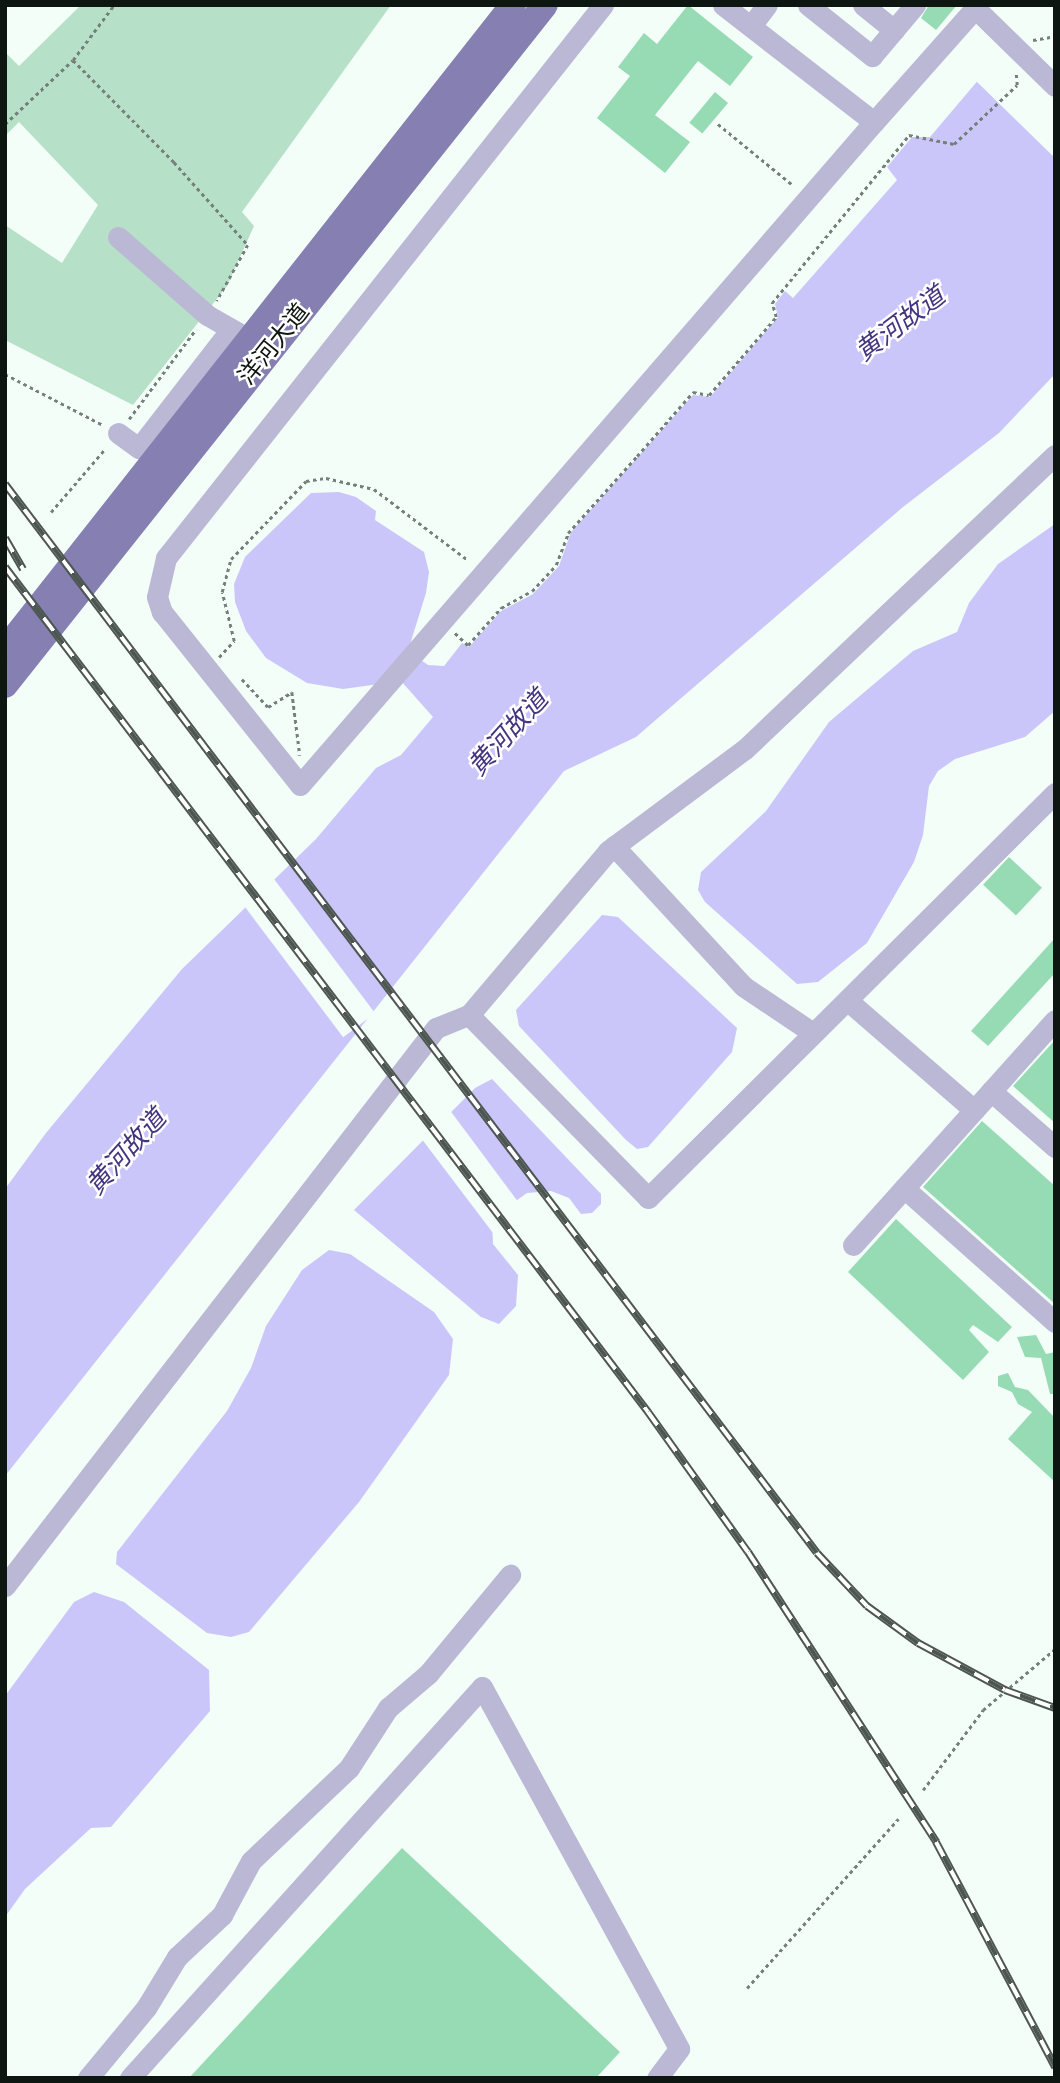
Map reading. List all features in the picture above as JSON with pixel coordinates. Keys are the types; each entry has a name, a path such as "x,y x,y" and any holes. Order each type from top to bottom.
{"main road":[{"name":"洋河大道","path":"5,650 240,334 513,5"},
{"name":"洋河大道","path":"5,685 545,5"}],"street":[{"path":"603,5 166,558 157,597 162,612 214,663 302,782 807,197 976,7 1055,86"},
{"path":"723,5 874,122"},
{"path":"751,26 767,5"},
{"path":"808,5 872,56 915,5"},
{"path":"863,5 894,30"},
{"path":"118,237 206,315 240,334 139,448 118,433"},
{"path":"5,1586 436,1028 469,1015 614,846 746,749 1055,455"},
{"path":"469,1015 648,1198 1055,793"},
{"path":"614,846 743,986 813,1033"},
{"path":"847,1000 974,1110"},
{"path":"853,1245 1055,1020"},
{"path":"991,1091 1055,1147"},
{"path":"904,1188 1055,1322"},
{"path":"88,2078 146,2008 177,1957 222,1915 251,1861 349,1768 388,1708 428,1674 510,1575"},
{"path":"130,2078 482,1687 679,2049 657,2078"}],"path":[{"path":"5,124 73,60 114,5"},
{"path":"468,645 501,608 532,591 556,565 568,533 694,392 709,395 776,317 772,303 909,135 954,144 1017,85 1012,44 1055,36"},
{"path":"718,124 807,197"},
{"path":"5,374 118,433"},
{"path":"214,663 234,641 222,592 231,559 306,481 326,478 374,489 483,573"},
{"path":"214,663 230,666"},
{"path":"239,676 268,707 275,706 288,692 295,695 302,782"},
{"path":"923,1790 984,1710 1055,1649"},
{"path":"747,1988 898,1819"}],"green space":[{"path":"81,5 391,5 242,212 254,226 227,286 133,405 5,340 5,225 62,263 98,205 19,122 5,136 5,52 19,66"}],"water":[{"name":"黄河故道","path":"991,65 1032,104 1055,110 1055,374 999,433 903,507 636,737 564,771 5,1476 5,1189 46,1133 182,969 316,839 376,768 401,755 433,717 401,681 343,689 307,683 266,658 246,631 235,602 234,584 245,557 311,493 339,492 356,497 376,511 375,520 424,552 429,572 426,593 408,651 428,665 444,666 462,643 469,647 501,611 533,594 559,566 571,532 693,395 710,397 778,317 775,304 785,291 793,298 897,180 887,167 912,137 930,137"},
{"path":"1055,524 1055,711 1025,737 955,759 938,771 929,786 923,835 914,862 867,943 818,982 797,984 705,902 698,890 701,872 766,811 829,722 913,651 957,632 969,603 998,564"},
{"path":"602,915 618,917 737,1028 732,1052 648,1147 637,1149 519,1026 516,1010"},
{"path":"492,1079 601,1194 601,1204 592,1213 581,1214 569,1198 551,1191 527,1193 492,1218 493,1244 518,1275 516,1306 499,1324 481,1317 354,1210 475,1088"},
{"path":"329,1250 350,1254 434,1312 453,1339 449,1375 359,1502 249,1632 231,1637 207,1633 116,1564 117,1552 227,1411 251,1368 266,1326 302,1270"},
{"path":"94,1592 124,1602 209,1670 210,1711 111,1827 91,1828 25,1889 5,1917 5,1696 74,1602"}],"pier":[{"path":"989,62 1034,101 1055,106 1055,158 974,79"},
{"path":"271,875 375,1013 343,1037 239,899"},
{"path":"449,1109 519,1203 495,1220 496,1237 421,1138"}],"building":[{"path":"688,5 753,57 730,86 698,61 655,115 690,142 665,173 597,118 630,76 618,67 644,33 657,44"},
{"path":"929,5 957,5 936,30 921,18"},
{"path":"715,92 728,103 702,134 689,123"},
{"path":"1009,857 1042,888 1016,915 983,885"},
{"path":"1055,938 1055,973 988,1046 971,1031"},
{"path":"1055,1040 1055,1123 1013,1086"},
{"path":"982,1121 1055,1186 1055,1304 923,1187"},
{"path":"896,1219 1012,1327 998,1342 973,1325 969,1330 989,1352 963,1380 848,1272"},
{"path":"1036,1335 1046,1354 1055,1352 1055,1394 1050,1394 1041,1358 1025,1357 1017,1337"},
{"path":"1008,1373 1015,1387 1028,1390 1055,1418 1055,1482 1008,1439 1032,1412 1018,1404 1012,1392 998,1386 998,1376"},
{"path":"402,1848 620,2052 596,2078 189,2078"}],"railway":[{"path":"5,484 817,1553 867,1606 918,1643 1005,1690 1055,1708"},
{"path":"5,538 23,569"},
{"path":"5,567 648,1412 748,1552 936,1842 1055,2067"}]}
